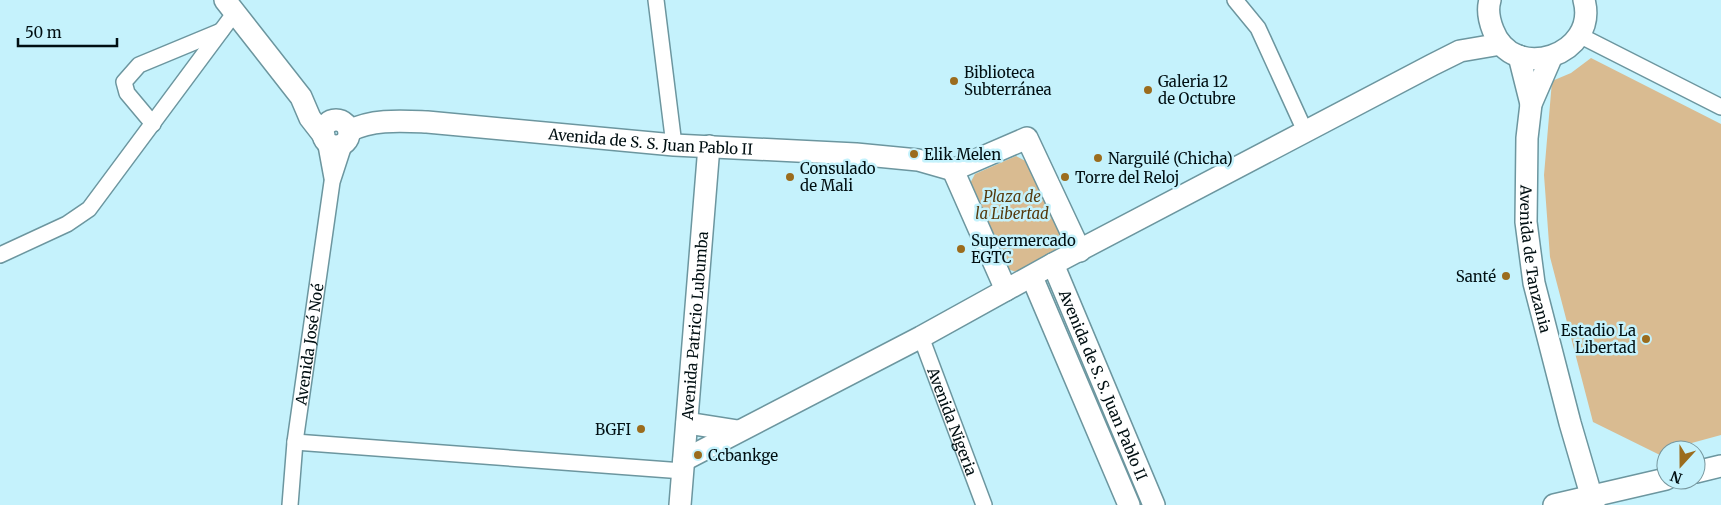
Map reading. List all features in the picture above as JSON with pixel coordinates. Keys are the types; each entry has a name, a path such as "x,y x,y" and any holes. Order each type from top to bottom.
{"street":[{"path":"656,0 674,146"},
{"path":"1235,0 1252,18"},
{"path":"1248,0 1252,18 1305,131"},
{"path":"1490,0 1490,23 1501,44 1519,56 1535,60 1551,58 1562,52 1579,35 1584,21 1584,0"},
{"path":"0,255 79,217 89,208 221,31 231,6"},
{"path":"231,6 301,97 310,118 335,134"},
{"path":"296,442 683,465 738,431 921,337 1053,264 1460,51 1490,23"},
{"path":"153,124 128,93 124,82 129,75 139,65 221,31"},
{"path":"1579,35 1721,107"},
{"path":"1460,51 1501,44"},
{"name":"Avenida de Tanzania","path":"1519,56 1531,104"},
{"name":"Avenida de Tanzania","path":"1551,58 1531,104 1527,138 1526,222 1534,283 1593,501"},
{"name":"Avenida de S. S. Juan Pablo II","path":"335,134 364,124 401,121 674,146 709,146 856,154 918,160 953,170"},
{"name":"Avenida José Noé","path":"290,505 296,442 332,182 335,134"},
{"path":"1006,290 953,170 1027,138 1080,251"},
{"name":"Avenida Patricio Lubumba","path":"680,505 709,146"},
{"name":"Avenida de S. S. Juan Pablo II","path":"1053,264 1154,505"},
{"name":"Avenida de S. S. Juan Pablo II","path":"1032,277 1129,505"},
{"name":"Avenida Nigeria","path":"921,337 984,505"},
{"path":"687,423 738,431"},
{"path":"1706,470 1721,466"},
{"path":"1554,505 1593,501 1656,482"}],"green space":[{"name":"Estadio La Libertad","path":"1591,58 1721,124 1721,435 1703,440 1656,440 1656,453 1593,422 1550,257 1544,175 1552,81 1571,73"},
{"name":"Plaza de la Libertad","path":"1016,156 1033,165 1062,233 1056,253 1019,273 1002,267 967,189 975,174"}],"place":[{"name":"Biblioteca Subterránea","path":"954,81"},
{"name":"Galeria 12 de Octubre","path":"1148,90"},
{"name":"Elik Melen","path":"914,154"},
{"name":"Narguilé (Chicha)","path":"1098,158"},
{"name":"Consulado de Mali","path":"790,177"},
{"name":"Torre del Reloj","path":"1065,177"},
{"name":"Supermercado EGTC","path":"961,249"},
{"name":"Santé","path":"1506,276"},
{"name":"Estadio La Libertad","path":"1646,339"},
{"name":"BGFI","path":"641,429"},
{"name":"Ccbankge","path":"698,455"}]}
